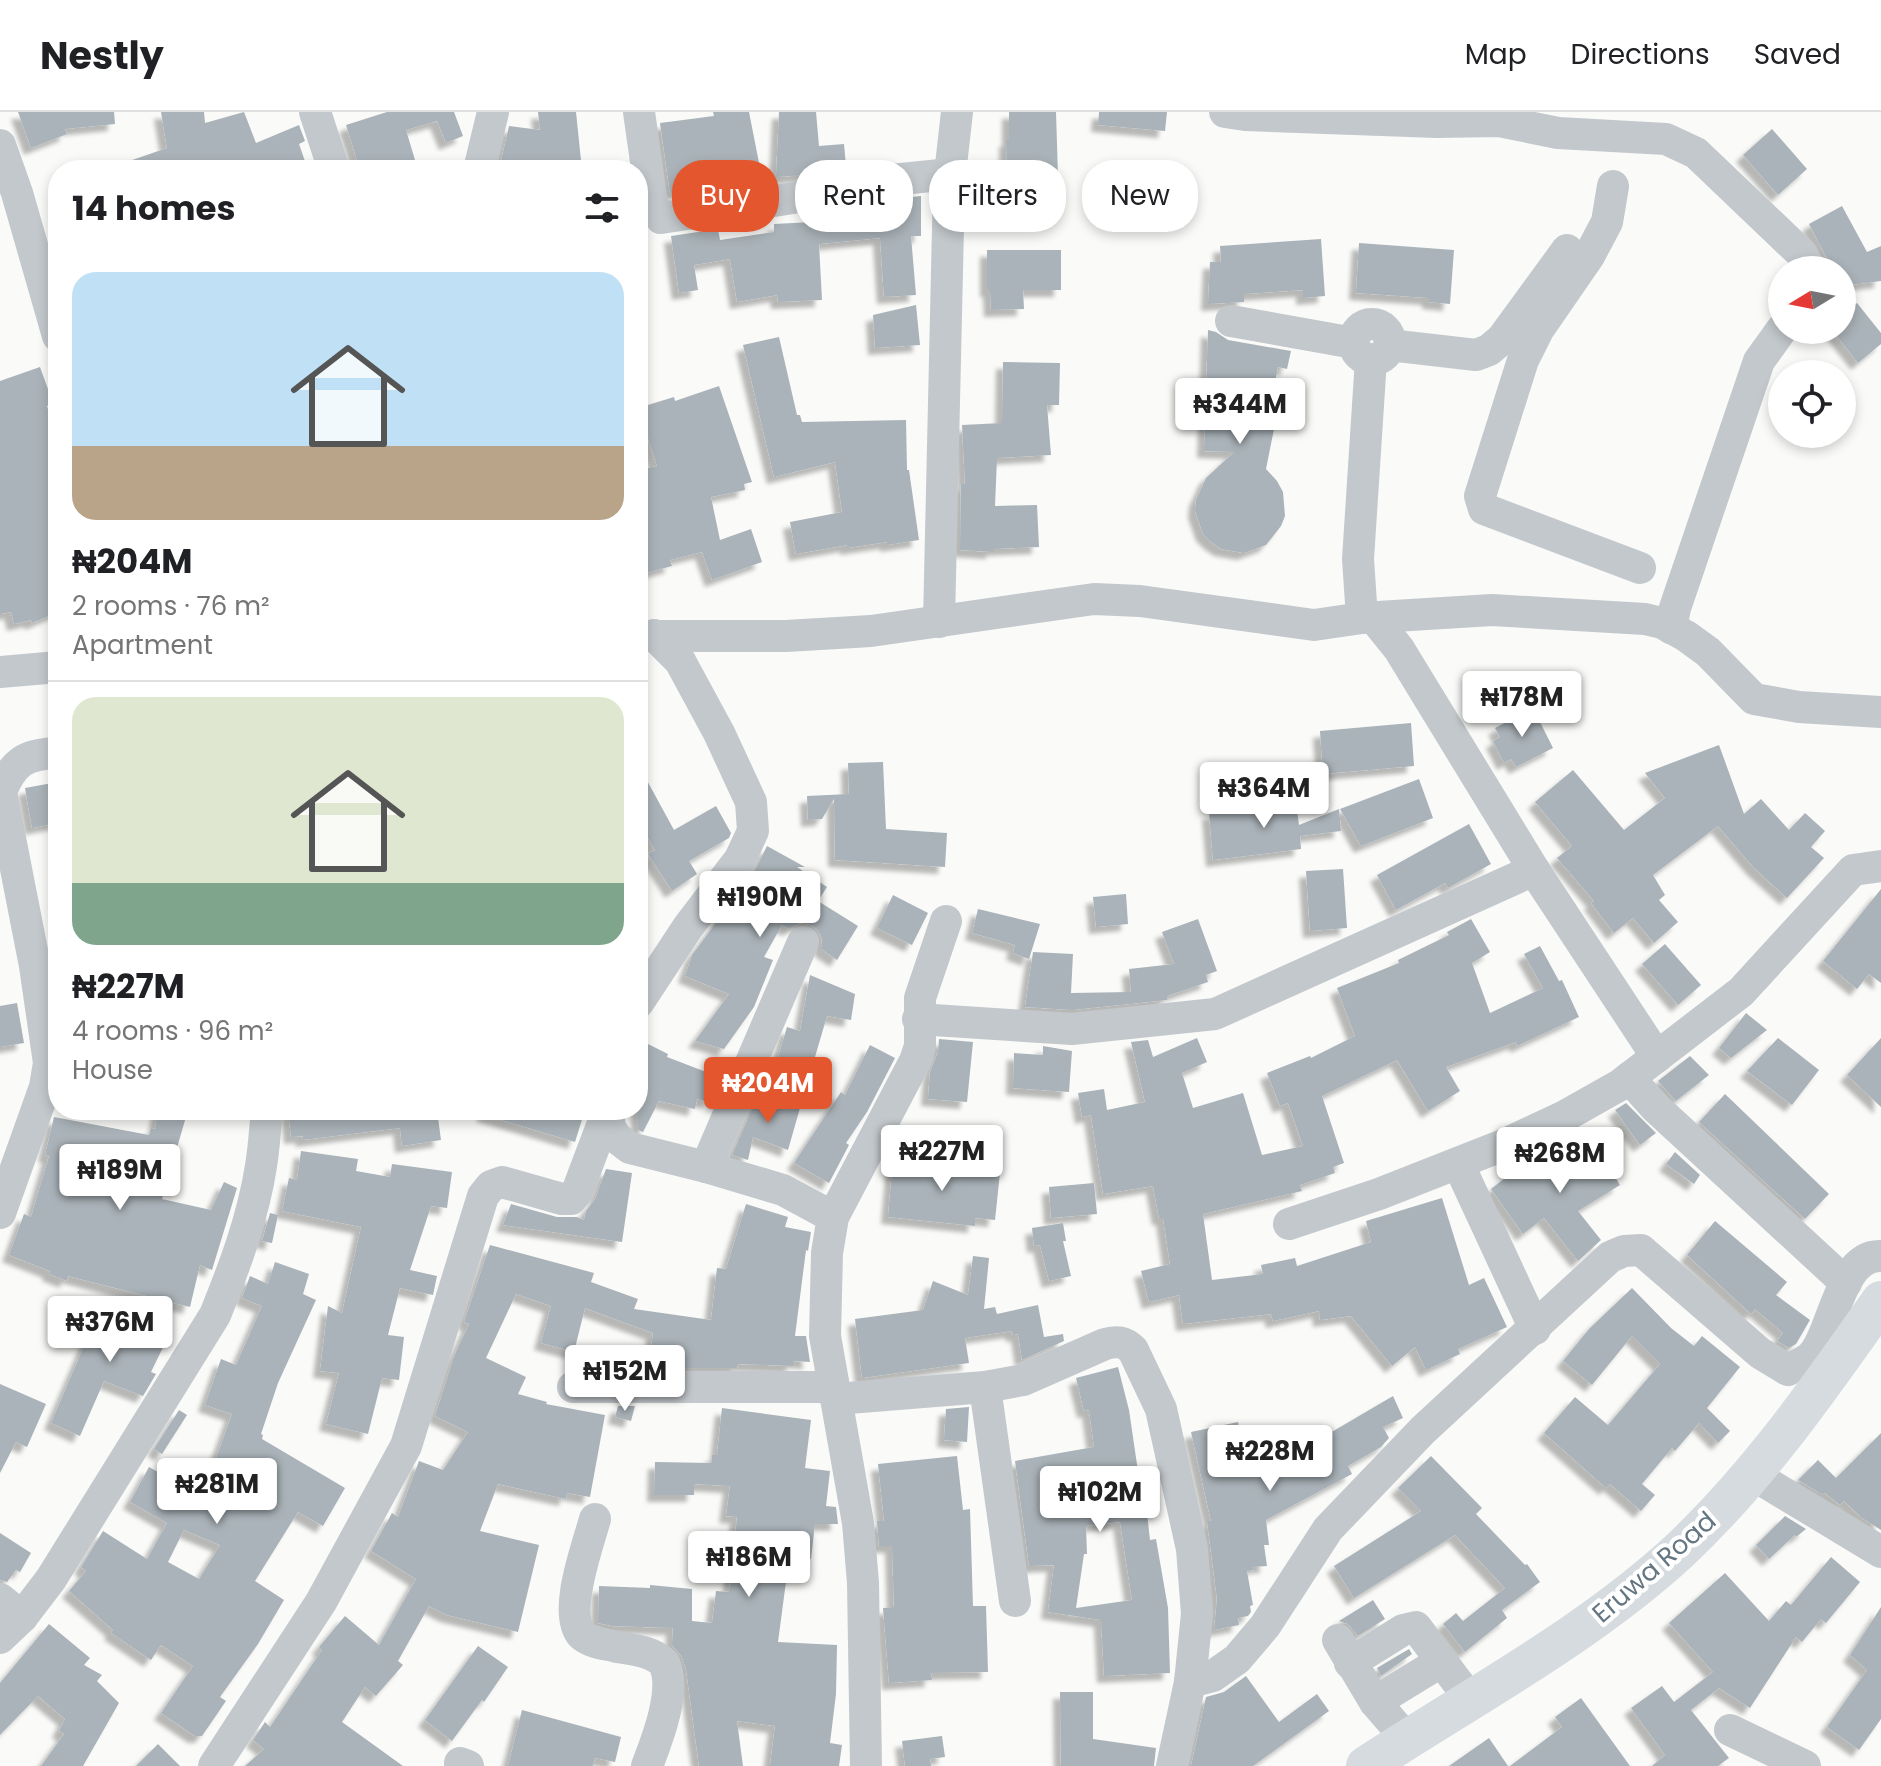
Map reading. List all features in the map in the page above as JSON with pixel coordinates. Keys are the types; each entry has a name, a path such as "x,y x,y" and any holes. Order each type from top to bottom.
{"main road":[{"name":"Eruwa Road","path":"1366,1766 1577,1633 1676,1553 1789,1431 1881,1301"}],"street":[{"path":"315,112 331,160"},
{"path":"481,160 493,112"},
{"path":"639,112 646,160"},
{"path":"952,160 957,112"},
{"path":"1225,112 1437,122 1499,121 1558,133 1630,125 1696,153 1803,256"},
{"path":"1630,125 1613,186 1607,222 1538,330 1523,360 1480,496 1484,509 1640,568"},
{"path":"0,145 48,301"},
{"path":"648,176 652,204 661,218 793,198 843,185 929,176"},
{"path":"1231,321 1371,349 1476,355 1489,350 1502,339 1613,186"},
{"path":"939,622 949,232"},
{"path":"1671,628 1749,388 1759,361 1771,344"},
{"path":"1371,349 1358,559 1368,618 1399,649 1534,870 1657,1057"},
{"path":"648,635 786,636 871,631 1094,599 1140,601 1314,625 1368,618 1492,610 1645,619 1671,628 1708,652 1754,699 1799,707 1881,712"},
{"path":"648,637 680,661 719,733 751,802 753,831 740,859 648,981"},
{"path":"0,672 48,668"},
{"path":"48,754 38,754 10,769 1,792 35,966 48,1056"},
{"path":"1289,1224 1458,1163 1565,1116 1629,1078 1741,992 1867,868 1881,845"},
{"path":"918,1019 1072,1029 1215,1014 1534,870"},
{"path":"866,1766 863,1583 858,1523 825,1336 827,1253 833,1217 915,1061 920,1046 920,998 946,921"},
{"path":"706,1167 803,942"},
{"path":"0,1213 45,1087 48,1069"},
{"path":"1629,1078 1656,1108 1846,1283"},
{"path":"7,1618 82,1531 215,1315 250,1216 261,1167 266,1120"},
{"path":"214,1766 321,1602 406,1446 483,1196 491,1186 502,1182 571,1199 577,1192 605,1120"},
{"path":"609,1120 610,1128 630,1148 783,1190 833,1217"},
{"path":"1458,1163 1535,1329"},
{"path":"1190,1682 1213,1676 1237,1659 1265,1626 1328,1529 1423,1430 1610,1257 1624,1251 1641,1250 1760,1353 1788,1370 1815,1353 1846,1283 1862,1261 1881,1256"},
{"path":"573,1387 835,1393 985,1387 1023,1380 1105,1344 1117,1341 1126,1343 1133,1350 1161,1409 1192,1549 1197,1614 1190,1682 1172,1766"},
{"path":"985,1387 1015,1601"},
{"path":"1752,1474 1881,1552"},
{"path":"595,1519 574,1600 574,1617 584,1638 648,1653 664,1663 668,1681 666,1703 647,1766"},
{"path":"1407,1739 1375,1702 1344,1651 1416,1627 1470,1699"},
{"path":"1375,1702 1442,1661"},
{"path":"1730,1730 1805,1766"}],"building":[{"path":"18,112 114,112 115,124 65,129 67,134 31,148"},
{"path":"161,112 204,112 205,123 244,112 256,143 299,125 305,141 299,144 305,160 132,160 167,148"},
{"path":"387,112 454,112 463,136 446,143 437,121 406,130 415,160 357,160 346,125"},
{"path":"538,112 576,112 581,160 501,160 509,126 540,130"},
{"path":"713,112 749,112 758,160 672,160 670,193 660,123 714,116"},
{"path":"779,112 816,112 819,146 844,144 845,160 795,160 795,176 779,177"},
{"path":"1009,112 1056,112 1058,160 1007,160 1006,140 1009,140"},
{"path":"1099,112 1167,112 1165,131 1098,125"},
{"path":"1772,129 1807,169 1778,195 1743,155"},
{"path":"921,196 921,236 911,236 916,295 884,297 880,238 819,244 822,300 778,302 777,295 737,302 730,259 694,265 698,290 679,293 671,236 719,232 720,240 779,232 779,224 795,223 795,232 913,232 913,197"},
{"path":"1842,206 1867,252 1881,246 1881,281 1856,284 1856,256 1826,256 1809,224"},
{"path":"1321,239 1325,296 1303,298 1303,290 1244,294 1244,302 1208,304 1210,262 1221,262 1220,246"},
{"path":"1359,243 1454,250 1450,304 1429,302 1429,298 1356,293"},
{"path":"987,250 1061,250 1061,290 1023,290 1024,309 991,310 990,290 987,290"},
{"path":"1856,304 1881,333 1881,344 1858,363 1843,344 1856,344"},
{"path":"916,305 920,345 875,348 873,315"},
{"path":"1208,330 1228,340 1291,351 1287,369 1278,367 1266,427 1274,429 1266,469 1283,492 1285,516 1266,545 1244,553 1221,549 1211,542 1203,534 1195,511 1196,500 1206,478 1234,452 1204,451"},
{"path":"779,337 797,415 800,415 802,422 906,420 907,470 919,540 847,548 847,545 796,554 790,522 842,512 835,462 774,477 743,345"},
{"path":"1003,362 1060,363 1059,405 1047,405 1051,455 997,458 995,506 1037,505 1039,547 993,549 993,552 960,550 961,484 965,484 962,425 1002,423"},
{"path":"40,367 48,389 48,616 32,623 31,620 14,624 11,612 0,614 0,381"},
{"path":"719,386 752,482 744,484 745,490 711,497 720,540 751,529 762,562 712,580 702,552 670,560 672,566 648,572 648,468 657,466 648,439 648,405 674,397 675,401"},
{"path":"1533,708 1553,748 1516,767 1511,759 1504,763 1493,741 1500,737 1495,728"},
{"path":"1411,723 1414,766 1323,774 1320,731"},
{"path":"1719,745 1744,814 1761,799 1789,830 1805,813 1825,831 1811,847 1824,858 1787,898 1754,868 1718,826 1653,875 1665,895 1659,900 1678,922 1654,943 1633,918 1614,933 1591,903 1594,901 1557,858 1572,846 1535,802 1573,770 1624,830 1665,798 1645,773"},
{"path":"883,762 886,829 947,833 945,867 835,860 834,799 822,819 808,820 807,796 849,794 848,763"},
{"path":"1419,779 1433,818 1361,846 1340,809"},
{"path":"648,782 674,830 716,806 731,833 729,838 689,861 697,874 672,891 648,854 655,850 648,838"},
{"path":"48,784 48,825 32,828 25,788"},
{"path":"1296,803 1299,825 1339,809 1341,831 1300,836 1301,849 1213,860 1209,813"},
{"path":"1469,824 1491,864 1448,888 1445,883 1396,910 1377,875"},
{"path":"767,846 805,867 797,867 827,887 818,901 858,926 837,960 821,949 822,939 818,930 811,925 800,923 789,929 782,925 764,957 773,960 754,1007 724,1049 695,1041 729,994 685,976 692,955 755,870"},
{"path":"1343,869 1347,928 1310,931 1306,871"},
{"path":"1881,889 1881,983 1869,974 1857,989 1823,961"},
{"path":"1126,894 1128,924 1096,927 1093,897"},
{"path":"893,895 928,913 912,945 877,928"},
{"path":"978,909 1040,924 1029,959 1013,953 1015,945 972,933"},
{"path":"1198,919 1217,971 1206,975 1208,982 1167,996 1167,1000 1072,1010 1025,1007 1033,952 1073,954 1071,993 1131,992 1129,969 1174,964 1162,932"},
{"path":"1471,919 1490,952 1472,963 1490,1013 1543,988 1524,954 1540,946 1559,981 1562,980 1579,1017 1517,1046 1516,1042 1446,1067 1460,1091 1428,1111 1397,1060 1322,1096 1344,1163 1333,1167 1335,1173 1300,1185 1302,1191 1203,1214 1212,1280 1263,1274 1261,1265 1295,1258 1297,1266 1371,1242 1366,1221 1442,1198 1469,1285 1484,1278 1507,1327 1458,1349 1460,1354 1426,1370 1415,1347 1392,1366 1351,1316 1320,1320 1319,1311 1273,1321 1271,1314 1183,1324 1179,1295 1149,1302 1141,1271 1170,1264 1163,1218 1159,1218 1153,1186 1103,1194 1091,1115 1082,1117 1078,1093 1104,1089 1107,1110 1145,1102 1131,1042 1148,1040 1153,1057 1197,1038 1207,1062 1182,1073 1193,1108 1243,1093 1262,1155 1303,1146 1288,1103 1280,1106 1267,1073 1311,1058 1355,1036 1337,988 1399,963 1398,960 1449,935 1447,932"},
{"path":"1665,944 1701,985 1678,1005 1642,964"},
{"path":"810,975 855,994 851,1020 827,1016 810,1074 776,1064 787,1027 800,1031"},
{"path":"17,1003 24,1043 0,1047 0,1006"},
{"path":"1746,1013 1767,1030 1731,1058 1719,1048"},
{"path":"1778,1038 1819,1070 1792,1105 1747,1071"},
{"path":"1881,1038 1881,1107 1847,1075"},
{"path":"939,1039 973,1042 967,1102 928,1099 930,1072 938,1052"},
{"path":"648,1044 668,1054 667,1057 714,1075 709,1102 697,1099 695,1109 659,1101 643,1132 638,1130 638,1120 648,1120"},
{"path":"870,1045 895,1058 867,1112 846,1143 849,1145 829,1183 794,1163 841,1092 845,1095"},
{"path":"1043,1046 1072,1051 1069,1092 1013,1088 1014,1053 1043,1055"},
{"path":"1690,1056 1709,1075 1676,1101 1658,1081"},
{"path":"759,1092 800,1108 788,1150 753,1137 748,1160 732,1155"},
{"path":"1725,1094 1829,1194 1805,1219 1699,1122"},
{"path":"1626,1103 1656,1133 1640,1145 1615,1110"},
{"path":"53,1120 70,1120 149,1135 151,1128 155,1129 156,1120 185,1120 162,1199 211,1210 224,1182 237,1188 212,1270 200,1265 190,1307 68,1276 67,1281 9,1255 24,1214 31,1217 49,1156 45,1155"},
{"path":"289,1120 438,1120 441,1140 402,1146 400,1128 302,1140 303,1136 291,1137"},
{"path":"501,1120 582,1120 575,1142"},
{"path":"1591,1138 1620,1185 1578,1211 1601,1240 1578,1261 1544,1218 1523,1234 1491,1189 1524,1163 1532,1173"},
{"path":"301,1151 358,1159 356,1171 390,1177 392,1164 452,1172 447,1208 431,1206 410,1270 437,1276 433,1295 400,1288 388,1335 404,1337 399,1380 382,1378 368,1434 326,1424 339,1373 320,1371 328,1306 342,1313 361,1227 282,1211 289,1178 297,1180"},
{"path":"1675,1152 1700,1175 1694,1184 1666,1164"},
{"path":"893,1159 1000,1173 995,1220 975,1218 975,1226 888,1217"},
{"path":"606,1169 632,1173 622,1242 503,1225 511,1204 557,1217 584,1220"},
{"path":"1094,1183 1097,1214 1051,1218 1049,1187"},
{"path":"746,1204 788,1217 785,1227 811,1232 795,1336 806,1336 810,1362 793,1361 793,1366 738,1364 737,1368 682,1368 649,1363 653,1333 585,1308 574,1352 541,1343 551,1306 516,1294 486,1358 526,1377 518,1394 546,1404 605,1415 590,1497 567,1493 566,1499 498,1484 480,1531 539,1545 518,1632 447,1615 429,1606 398,1661 403,1665 376,1696 365,1687 342,1722 403,1766 245,1766 264,1749 253,1740 265,1722 270,1727 322,1650 319,1647 345,1616 379,1645 416,1579 371,1551 392,1513 398,1517 419,1461 443,1470 468,1432 435,1416 454,1356 469,1324 464,1322 490,1245 594,1273 591,1282 638,1299 634,1309 711,1320 717,1268 726,1269"},
{"path":"270,1213 278,1215 272,1243 262,1241"},
{"path":"1715,1221 1787,1282 1776,1295 1810,1320 1796,1344 1789,1348 1777,1341 1783,1333 1755,1309 1751,1314 1687,1255"},
{"path":"1063,1223 1066,1241 1063,1241 1071,1276 1049,1281 1040,1245 1034,1246 1032,1228"},
{"path":"973,1256 989,1258 984,1309 995,1307 997,1314 1038,1305 1044,1337 1063,1334 1064,1341 1022,1360 1018,1334 1013,1335 1012,1331 965,1338 969,1363 862,1378 855,1319 923,1310 933,1281 968,1295"},
{"path":"275,1262 309,1274 303,1294 316,1300 278,1383 262,1439 345,1488 323,1526 298,1512 255,1581 284,1600 258,1644 220,1697 226,1701 202,1736 195,1736 161,1713 193,1666 161,1645 151,1660 111,1633 113,1630 69,1591 86,1571 81,1567 103,1531 147,1559 167,1523 130,1502 149,1467 202,1497 232,1414 205,1405 221,1359 236,1365 262,1306 242,1298 250,1276 268,1284","holes":["184,1530 220,1545 199,1579 168,1562"]},
{"path":"1632,1288 1671,1328 1694,1346 1702,1336 1740,1367 1707,1408 1730,1431 1718,1443 1699,1423 1675,1451 1672,1448 1642,1484 1655,1495 1641,1511 1610,1484 1606,1488 1544,1433 1575,1397 1608,1425 1660,1364 1632,1336 1592,1385 1563,1361 1589,1329"},
{"path":"103,1302 169,1335 151,1372 156,1374 143,1396 104,1381 80,1436 51,1423"},
{"path":"1118,1367 1129,1410 1139,1478 1143,1477 1150,1540 1156,1539 1168,1608 1170,1673 1104,1676 1101,1620 1048,1612 1054,1565 1029,1566 1015,1461 1094,1447 1089,1410 1084,1411 1076,1378","holes":["1120,1522 1132,1600 1076,1608 1084,1554 1087,1554 1086,1526"]},
{"path":"0,1384 46,1404 27,1447 16,1442 0,1473"},
{"path":"1393,1396 1403,1418 1383,1427 1389,1438 1381,1447 1348,1466 1352,1474 1266,1520 1269,1545 1264,1545 1267,1566 1253,1567 1254,1570 1247,1571 1253,1605 1250,1606 1251,1612 1238,1618 1239,1625 1214,1630 1217,1599 1207,1521 1211,1521 1191,1432 1238,1422 1248,1469 1326,1427 1330,1433"},
{"path":"618,1406 635,1406 631,1421 615,1417"},
{"path":"969,1407 967,1442 944,1440 946,1409"},
{"path":"722,1408 811,1420 805,1468 830,1471 826,1506 836,1507 838,1524 815,1524 811,1559 797,1558 795,1575 787,1574 778,1642 837,1645 836,1694 830,1743 842,1745 839,1766 770,1766 775,1726 737,1721 743,1766 699,1766 686,1669 682,1657 672,1645 673,1628 598,1623 599,1586 650,1588 650,1585 692,1589 692,1621 712,1623 716,1591 729,1592 737,1517 726,1516 730,1486 694,1484 694,1495 654,1495 655,1462 712,1463 712,1455 717,1455"},
{"path":"179,1410 187,1415 162,1454 154,1449"},
{"path":"1881,1433 1881,1530 1844,1501 1840,1505 1825,1493 1823,1495 1798,1480 1818,1460 1836,1478"},
{"path":"957,1456 963,1510 970,1509 973,1606 986,1606 988,1672 931,1673 932,1680 889,1683 883,1608 894,1607 892,1546 879,1546 877,1521 884,1521 878,1464"},
{"path":"1431,1456 1482,1508 1476,1514 1527,1564 1540,1582 1502,1610 1507,1618 1465,1652 1443,1624 1456,1613 1463,1621 1505,1588 1455,1535 1354,1598 1334,1566 1421,1511 1398,1488"},
{"path":"1785,1516 1806,1529 1769,1559 1756,1545"},
{"path":"0,1533 31,1553 20,1572 16,1570 7,1582 0,1580"},
{"path":"1831,1557 1860,1582 1826,1623 1821,1619 1802,1642 1796,1637 1750,1708 1719,1688 1691,1710 1729,1758 1718,1766 1652,1766 1665,1755 1631,1708 1662,1686 1674,1702 1713,1672 1669,1623 1725,1573 1769,1621 1786,1601 1791,1605"},
{"path":"1373,1600 1385,1619 1358,1636 1348,1624 1339,1621"},
{"path":"1881,1607 1881,1719 1859,1750 1827,1727 1867,1670 1850,1655"},
{"path":"49,1624 90,1658 84,1665 102,1675 97,1681 119,1703 83,1766 41,1766 64,1734 59,1731 65,1719 38,1696 0,1735 0,1683"},
{"path":"478,1646 508,1667 452,1741 425,1720"},
{"path":"1409,1649 1412,1654 1381,1676 1377,1668"},
{"path":"1246,1676 1279,1722 1317,1694 1329,1711 1253,1766 1191,1766 1206,1697 1224,1692"},
{"path":"1060,1692 1093,1692 1093,1739 1156,1748 1154,1766 1061,1766"},
{"path":"1581,1698 1630,1766 1510,1766 1562,1727 1555,1717"},
{"path":"522,1710 621,1737 615,1762 595,1758 593,1766 508,1766"},
{"path":"942,1736 945,1757 930,1759 931,1766 905,1766 902,1741"},
{"path":"1489,1738 1508,1766 1449,1766"},
{"path":"158,1744 180,1766 136,1766"}]}
